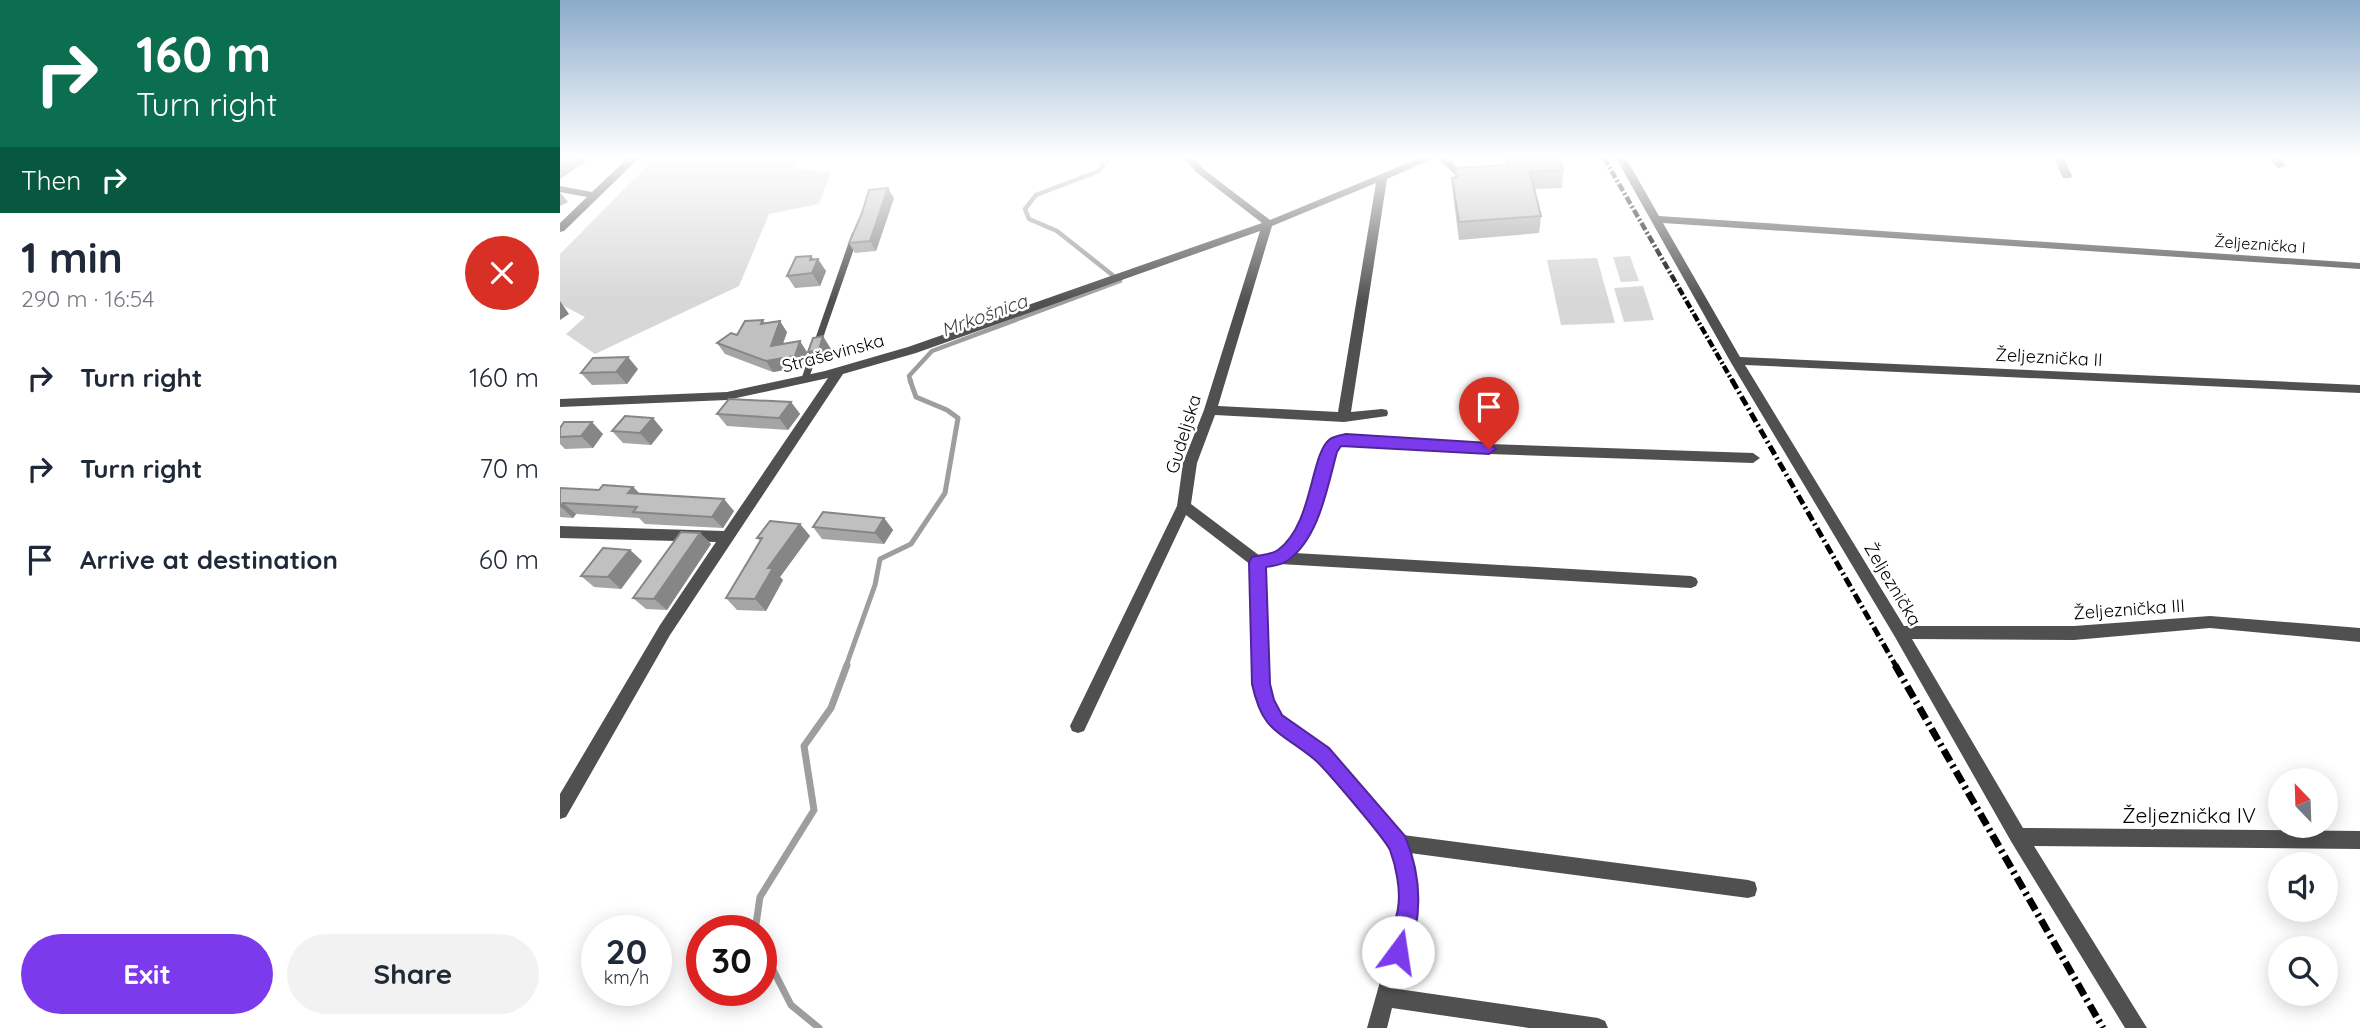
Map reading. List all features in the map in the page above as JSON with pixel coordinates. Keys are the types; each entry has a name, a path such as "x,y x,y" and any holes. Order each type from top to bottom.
{"street":[{"path":"560,229 584,206"},
{"path":"1246,206 1268,223 1312,206"},
{"path":"1343,416 1378,206"},
{"name":"Željeznička","path":"1648,206 1736,361 1900,632 2018,837 2137,1028"},
{"name":"Željeznička I","path":"1655,219 2360,266"},
{"name":"Straševinska","path":"560,403 727,396 839,371 912,350 1268,223"},
{"name":"Gudeljska","path":"1078,726 1184,506 1190,463 1210,410 1268,223"},
{"name":"Željeznička II","path":"1736,361 2360,389"},
{"path":"560,811 665,630 839,371"},
{"path":"1210,410 1343,416 1382,413"},
{"path":"1280,558 1298,541 1316,501 1330,451 1336,442 1346,439 1489,449 1753,458"},
{"path":"1184,506 1258,562 1280,558 1691,582"},
{"path":"560,533 729,537"},
{"path":"1258,562 1261,684 1265,702 1276,721 1322,754 1398,843 1407,877 1409,907 1377,1028"},
{"name":"Željeznička III","path":"1900,632 2074,634 2210,622 2360,635"},
{"name":"Željeznička IV","path":"2018,837 2360,839"},
{"path":"1398,843 1748,889"},
{"path":"1386,997 1598,1028"}],"lane":[{"path":"805,379 860,222"}],"shaded area":[{"path":"608,206 809,206 769,214 739,286 595,354 566,334 585,317 560,304 560,254"},
{"path":"1630,256 1639,281 1621,282 1613,257"},
{"path":"1597,258 1615,323 1561,325 1547,260"},
{"path":"1643,286 1654,320 1624,322 1614,288"}],"building":[{"path":"864,206 882,206 870,241 849,243"},
{"path":"1456,206 1538,206 1541,216 1459,222"},
{"path":"811,256 810,260 818,259 812,273 787,276 796,257"},
{"path":"763,320 761,324 780,321 771,346 800,341 795,356 766,361 717,343 731,333 737,335 745,321"},
{"path":"823,336 819,350 808,352 813,338"},
{"path":"628,357 616,372 581,373 593,358"},
{"path":"729,399 791,402 779,418 717,414"},
{"path":"625,416 653,418 640,433 612,431"},
{"path":"564,422 592,422 581,436 560,437 560,428"},
{"path":"603,485 633,487 628,493 724,499 712,517 633,512 637,507 563,503 560,506 560,488 599,490"},
{"path":"823,512 884,518 875,533 813,527"},
{"path":"770,521 800,524 768,568 773,568 755,599 726,598 762,538 757,538"},
{"path":"681,532 700,533 654,599 633,598"},
{"path":"603,548 630,550 608,577 581,576"}],"waterway":[{"name":"Mrkošnica","path":"911,382 909,376 932,351 1120,281 1057,231 1029,219 1025,209 1027,206"},
{"name":"Mrkošnica","path":"846,666 875,585 880,559 911,544 945,493 958,418 947,410 916,397 910,380"},
{"name":"Mrkošnica","path":"757,915 760,897 814,810 804,746 831,708 847,665"},
{"name":"Mrkošnica","path":"777,977 791,1005 819,1028"}],"railway":[{"path":"1632,206 1733,382"},
{"path":"1732,380 1896,666"},
{"path":"1895,665 2103,1028"}],"route":[{"path":"1398,952 1409,907 1407,877 1398,843 1322,754 1276,721 1265,702 1261,684 1261,598 1258,562 1280,558 1298,541 1316,501 1327,459 1336,442 1346,439 1489,449"}]}
